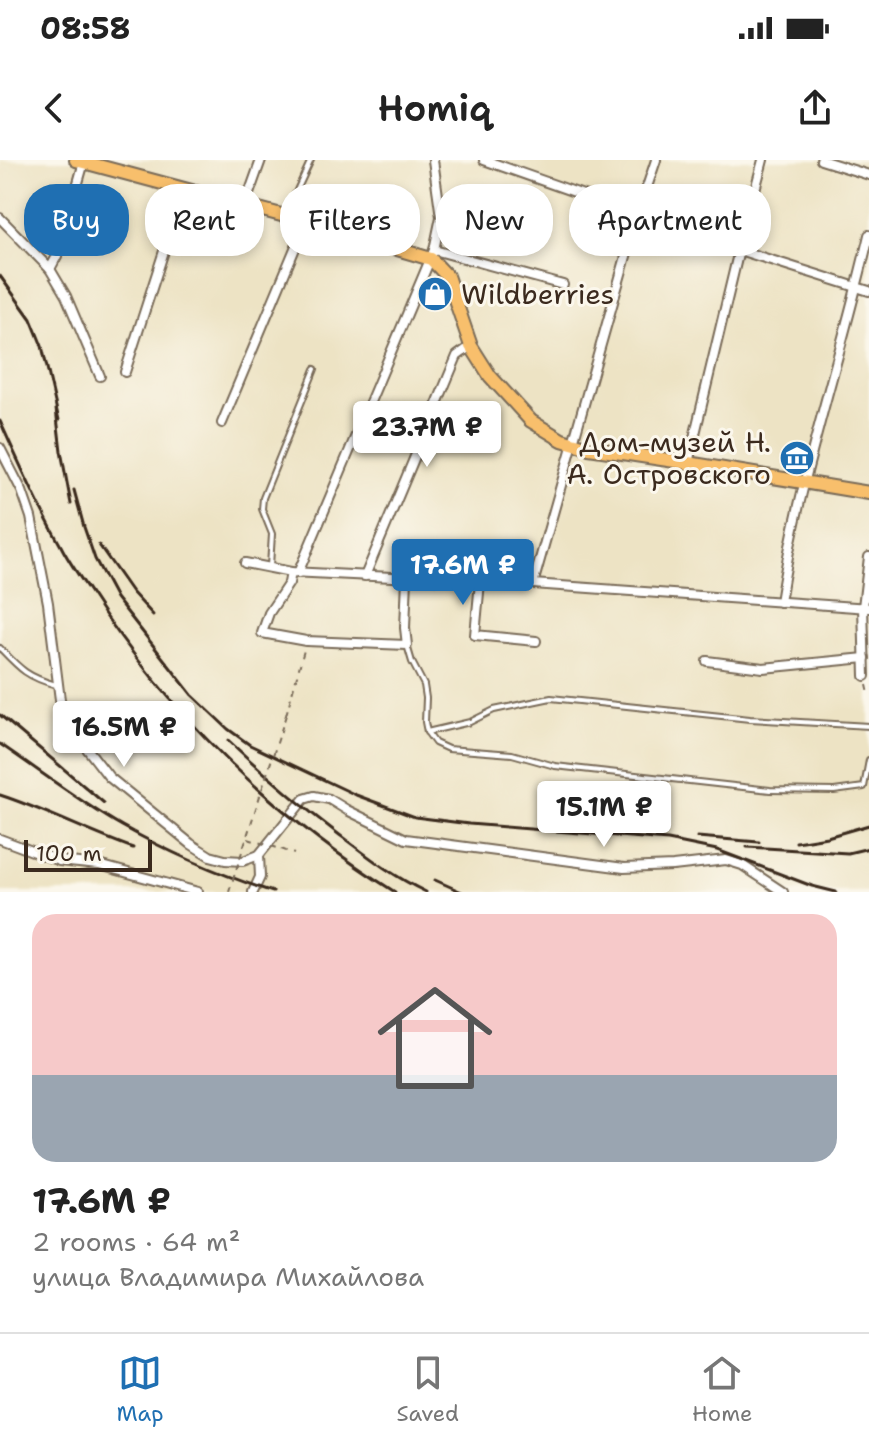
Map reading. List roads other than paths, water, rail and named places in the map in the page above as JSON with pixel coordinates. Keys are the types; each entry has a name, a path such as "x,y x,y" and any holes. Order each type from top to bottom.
{"main road":[{"path":"78,161 165,184"},
{"path":"420,251 433,254 447,276 471,346 490,376 531,421 562,440 589,448 869,493"}],"street":[{"path":"252,184 261,160"},
{"path":"407,578 407,645 306,641 262,633 269,613 295,572 433,254 441,217 433,160"},
{"path":"485,160 569,190"},
{"path":"648,184 656,160"},
{"path":"757,184 763,160"},
{"path":"821,160 869,175"},
{"path":"50,269 57,256 78,161"},
{"path":"0,218 50,269 66,296 100,376"},
{"path":"780,602 805,481 869,235"},
{"path":"433,254 563,285"},
{"path":"125,372 162,256"},
{"path":"222,423 292,256"},
{"path":"533,584 626,256"},
{"path":"688,463 738,256"},
{"path":"758,256 869,291"},
{"path":"365,576 457,356 471,346"},
{"path":"0,448 22,491 31,517 48,603 60,700 68,724 109,777 210,856 243,861 259,855 304,799 314,796 329,799 406,839 624,868 726,860 742,865 783,892"},
{"path":"865,676 869,557"},
{"path":"245,563 295,572 533,584 866,608"},
{"path":"480,582 475,635 536,641"},
{"path":"707,661 763,668 865,658"},
{"path":"0,839 59,861 99,865 198,892"},
{"path":"253,892 260,877 259,855"}],"lane":[{"path":"300,184 311,160"},
{"path":"269,569 272,534 262,509 263,498 315,369"},
{"path":"407,645 424,685 427,732 435,743 448,749 512,754 555,766 770,790 834,791 864,787 869,760"},
{"path":"0,648 21,671 58,686"},
{"path":"427,732 470,722 494,710 551,698 750,719 869,726"}],"railway":[{"path":"0,276 31,319 42,346 59,420"},
{"path":"56,409 71,504"},
{"path":"0,421 68,558 153,679 189,720 265,795 307,830 395,892"},
{"path":"74,490 95,559 116,598 192,695 250,745 356,795 415,817 668,840 717,850 836,892"},
{"path":"99,545 132,592 153,615"},
{"path":"0,715 104,803"},
{"path":"228,740 337,833 391,873 426,892"},
{"path":"0,744 91,807 140,836 196,863 273,892"},
{"path":"0,795 133,848"},
{"path":"796,842 869,825"},
{"path":"697,837 759,842"},
{"path":"747,847 848,853 869,848"},
{"path":"435,880 462,892"}],"place":[{"name":"Wildberries","path":"435,294"},
{"name":"Дом-музей Н. А. Островского","path":"797,458"}]}
